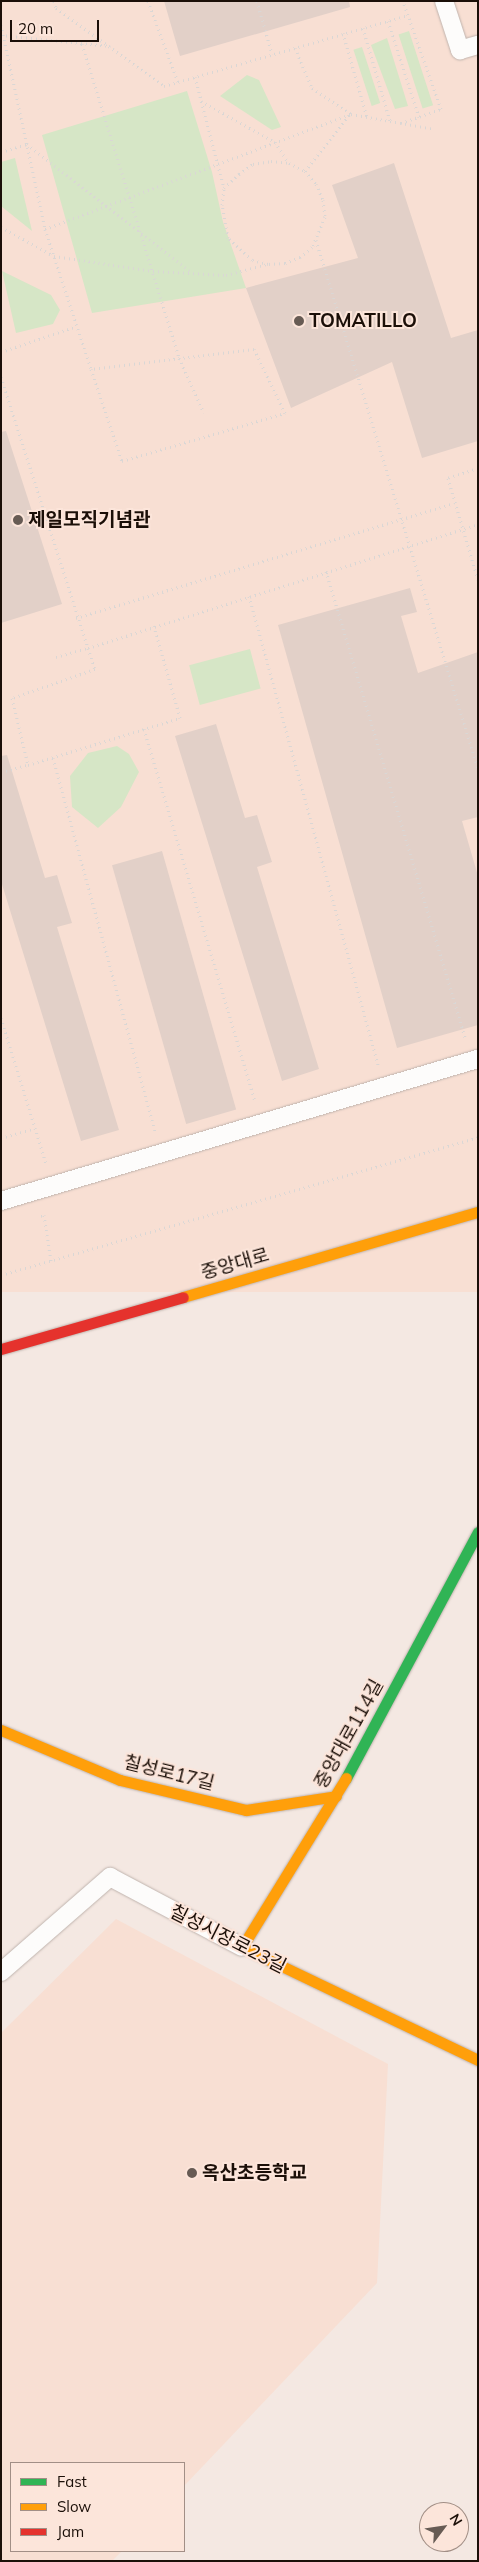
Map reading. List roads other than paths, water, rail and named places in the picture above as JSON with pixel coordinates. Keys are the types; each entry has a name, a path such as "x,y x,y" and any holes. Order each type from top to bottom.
{"street":[{"name":"중앙대로","path":"1,1349 478,1212"},
{"name":"중앙대로114길","path":"242,1947 336,1796 478,1532"},
{"name":"칠성로17길","path":"1,1730 120,1780 246,1810 336,1796"},
{"name":"칠성시장로23길","path":"242,1947 478,2060"}],"lane":[{"path":"444,1 460,50 478,45"},
{"path":"1,1201 475,1060"},
{"name":"칠성시장로23길","path":"1,1972 110,1876 242,1947"}],"place":[{"name":"TOMATILLO","path":"299,321"},
{"name":"제일모직기념관","path":"18,520"},
{"name":"옥산초등학교","path":"192,2173"}]}
